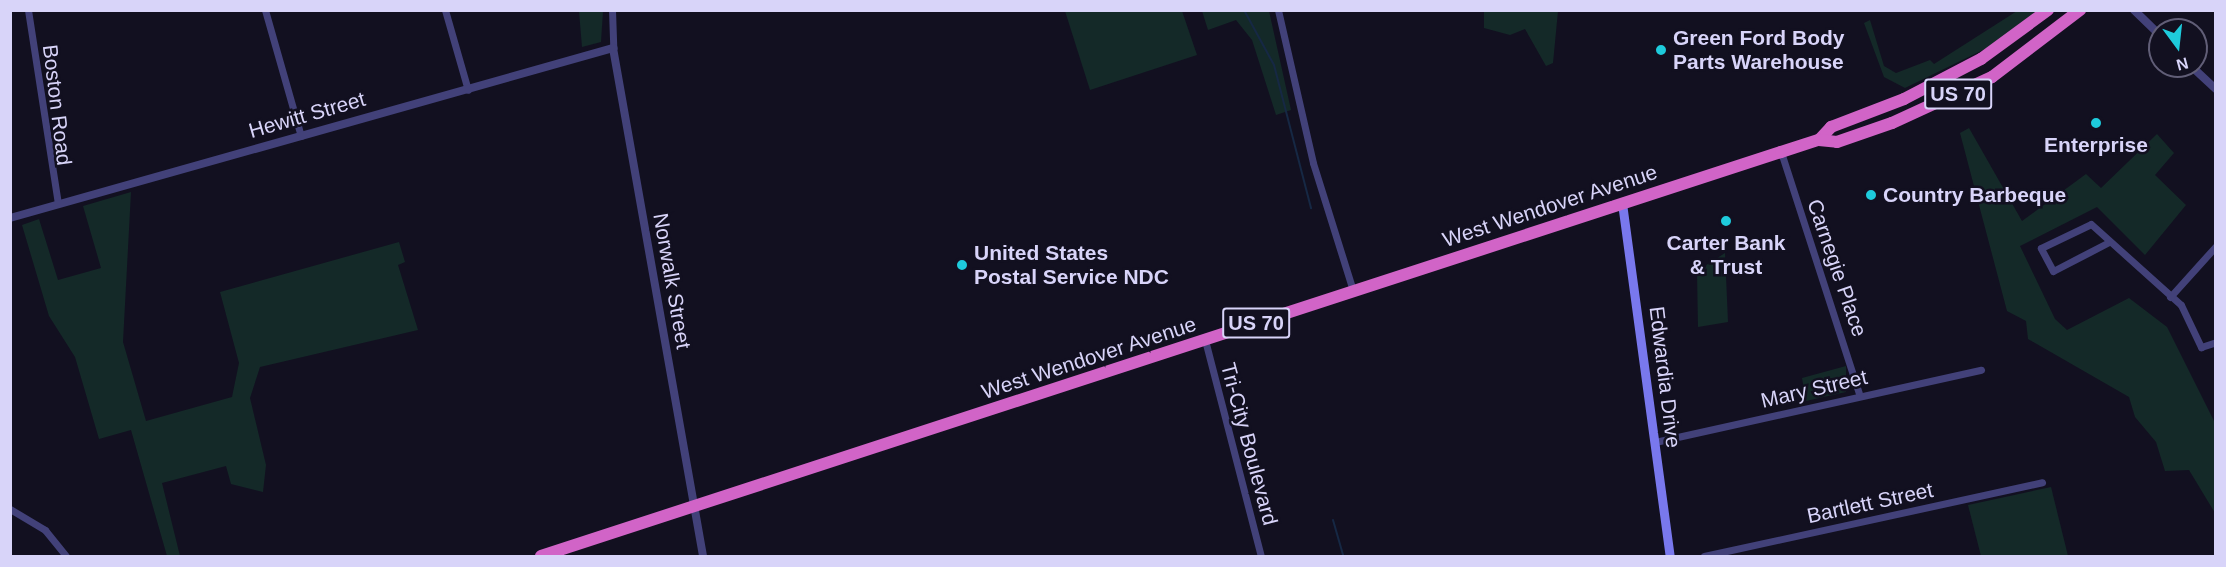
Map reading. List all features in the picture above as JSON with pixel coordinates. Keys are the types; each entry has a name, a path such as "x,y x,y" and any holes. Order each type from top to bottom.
{"highway":[{"name":"West Wendover Avenue","path":"1819,140 1831,127 1904,99 1981,59 2048,10"},
{"name":"West Wendover Avenue","path":"542,556 693,509 1780,152 1819,140 1837,142 1946,100 2010,65 2080,10"}],"main road":[{"name":"Edwardia Drive","path":"1622,203 1670,556"}],"street":[{"name":"Boston Road","path":"28,10 58,203"},
{"path":"265,10 301,136"},
{"path":"445,10 468,90"},
{"name":"Norwalk Street","path":"612,10 613,48 703,556"},
{"path":"1278,10 1313,163 1353,291"},
{"path":"2134,10 2148,23"},
{"name":"Hewitt Street","path":"10,218 613,48"},
{"path":"2204,78 2216,89"},
{"name":"Carnegie Place","path":"1780,152 1860,396"},
{"path":"2109,242 2053,271 2042,248 2091,224 2185,310 2201,347 2216,342"},
{"path":"2169,297 2216,246"},
{"name":"Tri-City Boulevard","path":"1205,340 1261,556"},
{"name":"Mary Street","path":"1655,442 1981,370"},
{"name":"Bartlett Street","path":"1704,556 2042,482"},
{"path":"10,509 45,530 66,556"}],"green space":[{"path":"579,11 603,11 601,42 582,47"},
{"path":"1065,11 1182,11 1197,55 1090,90"},
{"path":"1202,11 1269,11 1291,110 1276,115 1252,40 1236,20 1208,30"},
{"path":"1484,11 1558,11 1553,63 1546,66 1525,29 1510,35 1484,28"},
{"path":"2017,11 2040,11 1991,46 1905,88 1884,77 1864,23 1870,20 1884,66 1896,73 1930,60 1934,64"},
{"path":"1969,128 2022,221 2086,174 2101,188 2157,134 2174,153 2155,175 2186,205 2145,255 2097,207 2020,246 2055,319 2067,330 2129,298 2167,327 2215,423 2215,513 2189,470 2165,471 2156,442 2135,417 2129,397 2028,339 2026,321 2007,311 1960,133"},
{"path":"131,192 123,342 146,421 232,397 239,363 220,292 399,242 405,262 398,265 418,330 260,367 250,398 266,465 263,492 231,484 226,466 162,483 180,556 167,556 131,430 99,439 75,357 49,316 22,225 39,219 58,280 101,268 83,206"},
{"path":"1725,253 1728,322 1698,327 1697,271"},
{"path":"1846,366 1846,392 1806,401 1802,378"},
{"path":"2051,487 2068,556 1981,556 1968,505"}],"waterway":[{"path":"1244,10 1274,65 1311,208"},
{"path":"1333,520 1343,556"}],"place":[{"name":"Green Ford Body Parts Warehouse","path":"1661,50"},
{"name":"Enterprise","path":"2096,123"},
{"name":"Country Barbeque","path":"1871,195"},
{"name":"Carter Bank & Trust","path":"1726,221"},
{"name":"United States Postal Service NDC","path":"962,265"}]}
